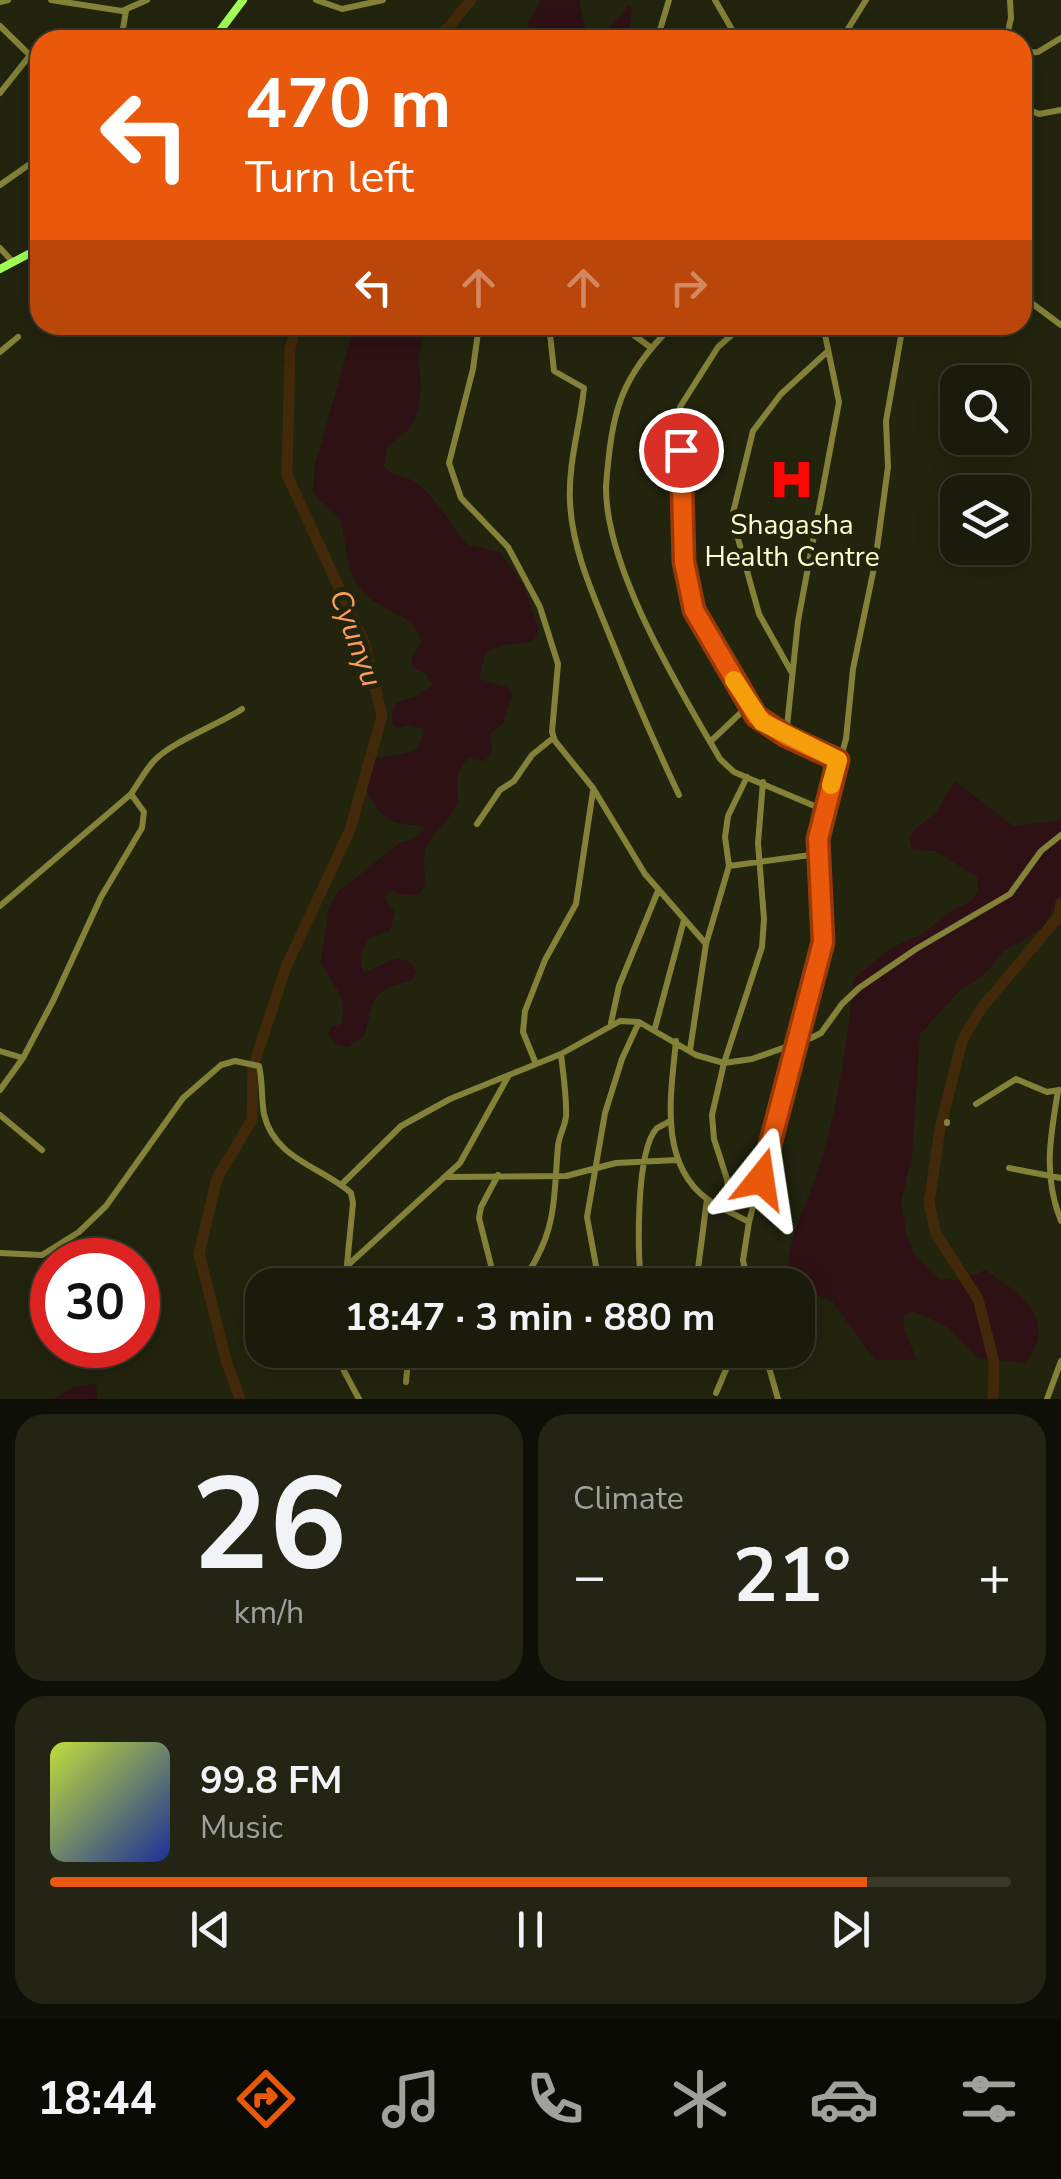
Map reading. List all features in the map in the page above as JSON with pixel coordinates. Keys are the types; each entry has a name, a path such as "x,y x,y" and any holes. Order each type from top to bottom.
{"main road":[{"path":"220,30 239,1"},
{"path":"0,269 30,253"}],"street":[{"path":"0,2 8,0"},
{"path":"51,0 126,12 147,0"},
{"path":"316,0 342,9 383,0"},
{"path":"660,30 669,0"},
{"path":"715,0 732,30"},
{"path":"847,30 866,0"},
{"path":"1008,30 1010,0"},
{"path":"123,30 126,12"},
{"path":"0,26 30,52"},
{"path":"1032,52 1061,38"},
{"path":"0,93 30,56"},
{"path":"1032,109 1045,114 1061,110"},
{"path":"0,185 30,163"},
{"path":"0,248 12,262"},
{"path":"1032,303 1061,325"},
{"path":"478,335 450,463 461,498 508,546 540,607 558,664 553,738 594,788 630,852 658,891 706,944"},
{"path":"550,335 554,371 584,388 570,471 570,506 590,592 679,795"},
{"path":"634,335 650,347"},
{"path":"662,335 622,388 607,472 606,501 626,574 662,655 727,766 824,810"},
{"path":"732,335 718,347 691,386 678,417 684,562 694,610 748,705 762,722 838,760"},
{"path":"786,736 798,622 840,402 825,335"},
{"path":"744,1268 749,1222 823,942 818,854 824,810 847,731 852,669 876,563 889,455 886,421 901,335"},
{"path":"0,352 18,337"},
{"path":"793,676 759,614 732,517 754,431 781,394 829,350"},
{"path":"710,742 748,705"},
{"path":"0,906 130,794 154,760 242,709"},
{"path":"478,824 500,790 514,781 532,755 553,738"},
{"path":"690,1050 706,944 729,866 728,816 748,777"},
{"path":"730,1212 728,1179 712,1128 712,1104 760,961 764,930 758,843 763,782"},
{"path":"536,1064 523,1032 526,1010 545,960 576,904 594,788"},
{"path":"0,1090 23,1058 101,897 142,828 144,812 130,794"},
{"path":"341,1186 401,1126 450,1099 561,1054 611,1024 639,1022 705,1060 724,1063 752,1059 821,1033 850,995 916,949 1010,894 1042,850 1061,834"},
{"path":"729,866 818,854"},
{"path":"611,1024 620,986 658,891"},
{"path":"655,1028 684,920"},
{"path":"596,1268 587,1217 605,1113 639,1022"},
{"path":"676,1042 671,1120 678,1160 707,1199 749,1222"},
{"path":"0,1051 23,1058"},
{"path":"531,1268 546,1245 558,1177 558,1144 566,1118 561,1054"},
{"path":"68,1238 92,1222 184,1098 227,1062 258,1066 264,1114 277,1140 296,1159 351,1193 348,1268"},
{"path":"348,1265 460,1163 508,1076"},
{"path":"976,1104 1016,1080 1047,1092 1059,1090 1048,1152 1048,1176 1061,1221"},
{"path":"0,1116 42,1150"},
{"path":"639,1268 637,1221 646,1162 657,1128 671,1120"},
{"path":"446,1177 558,1177 598,1166 678,1160"},
{"path":"1010,1168 1061,1178"},
{"path":"492,1268 479,1218 498,1175"},
{"path":"698,1268 707,1199"},
{"path":"0,1254 30,1253"},
{"path":"1047,1399 1061,1361"},
{"path":"343,1368 359,1399"},
{"path":"406,1382 407,1368"},
{"path":"716,1393 727,1368"},
{"path":"770,1368 778,1399"}],"shaded area":[{"path":"541,0 579,0 588,30 532,30 527,26"},
{"path":"629,5 629,30 608,30"},
{"path":"352,335 423,335 418,359 418,411 410,428 387,447 384,466 422,487 469,545 499,552 522,582 539,629 534,640 496,647 485,654 479,679 509,688 512,694 503,723 490,734 492,751 485,761 468,758 462,766 455,808 424,854 423,890 408,895 387,893 385,899 395,913 390,931 369,938 360,955 363,973 397,958 410,962 417,972 411,981 388,988 376,998 364,1036 348,1047 336,1044 329,1035 330,1028 341,1024 343,1006 321,963 329,907 339,891 401,842 414,839 426,828 395,822 380,812 370,797 363,770 364,761 409,752 416,747 424,729 410,725 398,728 393,725 392,714 397,702 415,697 432,685 426,674 411,666 413,654 421,644 414,626 371,599 358,585 350,567 340,518 313,490 315,464"},
{"path":"955,781 1013,826 1061,820 1061,894 1043,928 1004,951 982,977 960,990 920,1034 912,1155 901,1201 907,1236 916,1257 940,1279 963,1280 985,1270 1011,1288 1031,1309 1039,1334 1025,1363 978,1358 946,1326 913,1311 903,1317 917,1360 875,1360 832,1301 815,1294 815,1268 789,1268 794,1236 817,1173 836,1101 854,978 891,948 922,934 971,901 978,891 977,877 936,851 912,850 909,838 935,814"},
{"path":"96,1384 97,1399 53,1399 73,1387"}],"waterway":[{"name":"Cyunyu","path":"446,30 471,0"},
{"name":"Cyunyu","path":"256,1058 286,967 350,830 382,716 365,644 287,475 290,348 294,335"},
{"path":"993,1399 994,1362 978,1299 936,1234 929,1203 940,1129 962,1041 980,1010 1059,916 1061,903"},
{"name":"Cyunyu","path":"240,1399 199,1254 217,1178 252,1120 253,1069"}],"slow traffic":[{"path":"734,680 762,722 838,760 831,785"}],"place":[{"name":"Shagasha Health Centre","path":"792,479"}],"route":[{"path":"681,450 684,562 694,610 709,640 762,722 838,760 818,839 823,942 761,1179"}]}
